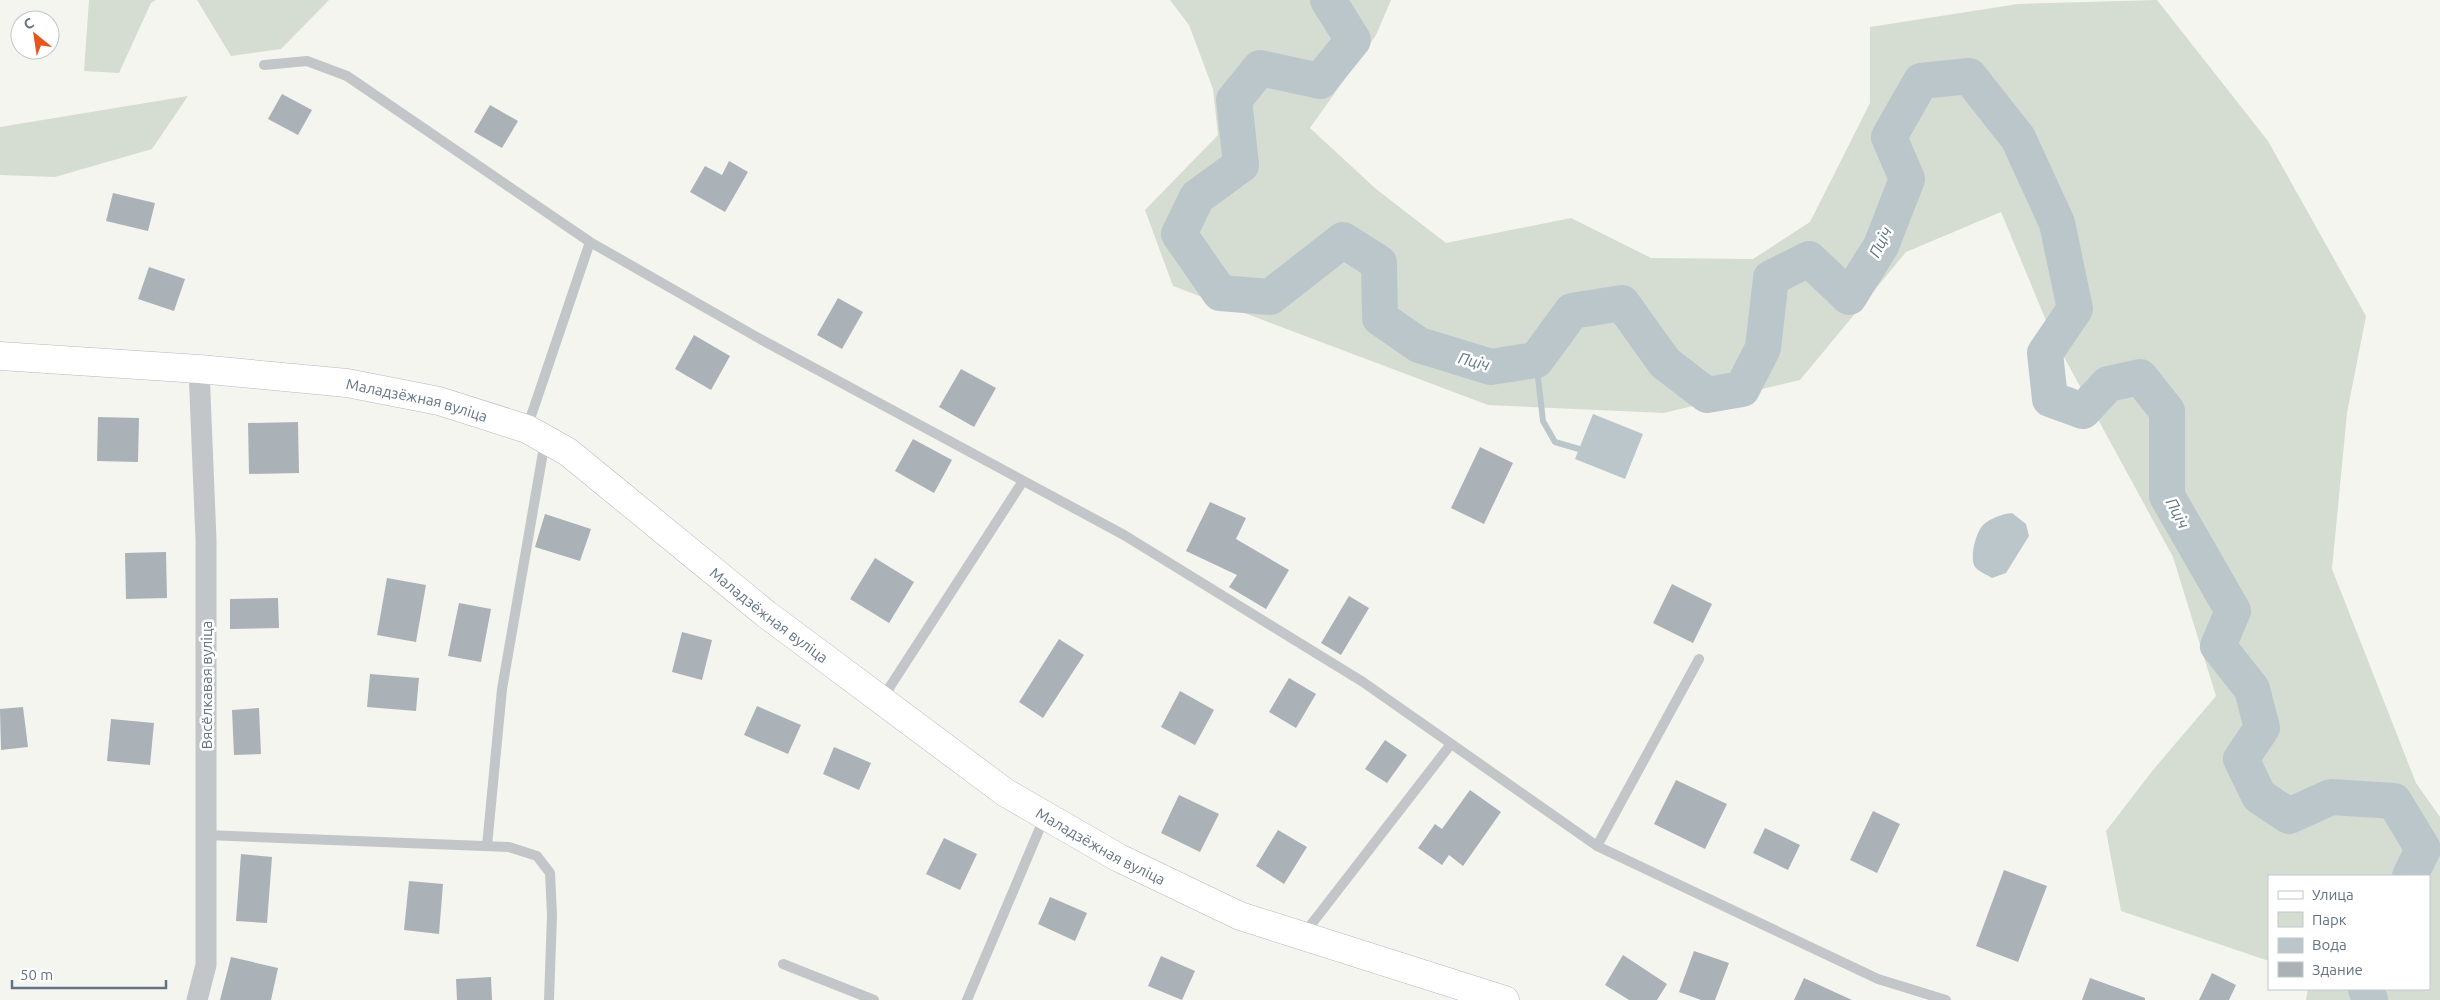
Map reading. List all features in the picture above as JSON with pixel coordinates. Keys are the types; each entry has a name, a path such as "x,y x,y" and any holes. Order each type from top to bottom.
{"street":[{"name":"Маладзёжная вуліца","path":"0,356 199,369 347,383 439,401 536,433 568,452 766,614 1006,793 1119,858 1240,916 1497,999"},
{"name":"Вясёлкавая вуліца","path":"196,1000 206,965 206,540 199,369"}],"lane":[{"path":"264,65 307,61 347,76 590,242 762,340 1124,535 1355,677 1598,846 1878,979 1946,1000"},
{"path":"487,846 502,689 536,433 590,242"},
{"path":"881,699 1023,481"},
{"path":"1598,846 1699,659"},
{"path":"1302,935 1451,744"},
{"path":"967,1000 1045,815"},
{"path":"206,835 509,847 537,856 550,872 552,915 549,1000"},
{"path":"783,964 874,1000"}],"green space":[{"path":"89,0 156,0 151,3 119,73 84,71"},
{"path":"197,0 329,0 281,49 231,56"},
{"path":"1170,0 1391,0 1376,35 1310,128 1376,189 1446,243 1571,218 1651,258 1753,259 1810,222 1870,103 1870,27 2018,4 2157,0 2268,141 2366,316 2347,413 2332,569 2416,783 2440,817 2440,1000 2306,1000 2308,990 2430,990 2430,875 2268,875 2268,961 2121,911 2106,831 2153,770 2216,696 2173,557 2052,335 2001,212 1906,252 1800,380 1664,413 1488,405 1173,286 1145,210 1218,135 1213,89 1189,25"},
{"path":"188,96 152,149 55,177 0,175 0,127"}],"water":[{"path":"1593,414 1643,434 1625,479 1575,459"},
{"path":"2012,513 2026,524 2029,536 2006,573 1992,578 1980,571 1973,563 1976,539 1983,525 2004,514"}],"building":[{"path":"282,94 312,110 298,135 268,119"},
{"path":"490,105 518,121 502,148 474,132"},
{"path":"729,161 748,172 725,212 690,192 705,166 722,175"},
{"path":"113,193 155,203 148,231 106,221"},
{"path":"149,267 185,279 174,311 138,299"},
{"path":"838,298 863,312 842,349 817,335"},
{"path":"694,335 730,356 711,390 675,369"},
{"path":"961,369 996,388 974,427 939,407"},
{"path":"98,417 139,418 138,462 97,461"},
{"path":"298,422 299,473 249,474 248,423"},
{"path":"913,439 952,460 934,493 895,471"},
{"path":"1480,447 1513,463 1484,524 1451,508"},
{"path":"1210,502 1246,518 1236,539 1289,570 1266,609 1229,587 1237,575 1186,551"},
{"path":"545,514 591,529 580,561 535,547"},
{"path":"166,552 167,598 126,599 125,553"},
{"path":"875,558 914,582 889,623 850,599"},
{"path":"387,578 426,585 416,642 377,635"},
{"path":"1672,584 1712,604 1693,643 1653,623"},
{"path":"1349,596 1369,608 1341,655 1321,643"},
{"path":"278,598 279,628 230,629 230,599"},
{"path":"459,603 491,609 481,662 448,656"},
{"path":"682,632 712,640 702,680 672,672"},
{"path":"1059,639 1084,655 1043,718 1019,702"},
{"path":"370,674 419,678 416,711 367,707"},
{"path":"1289,678 1316,694 1296,728 1269,712"},
{"path":"1180,691 1214,710 1195,745 1161,727"},
{"path":"757,706 801,725 788,754 744,735"},
{"path":"23,707 28,747 1,750 0,709"},
{"path":"259,708 261,754 234,755 232,710"},
{"path":"111,719 154,723 150,765 107,761"},
{"path":"1385,740 1407,755 1387,783 1365,769"},
{"path":"834,747 871,763 859,790 823,774"},
{"path":"1676,780 1727,804 1705,849 1654,824"},
{"path":"1470,790 1501,812 1463,866 1449,855 1442,865 1418,848 1435,824 1442,829"},
{"path":"1179,795 1219,814 1200,852 1161,833"},
{"path":"1873,811 1900,824 1877,873 1850,860"},
{"path":"1765,828 1800,845 1788,870 1753,853"},
{"path":"1278,830 1307,847 1284,884 1256,866"},
{"path":"944,838 977,854 960,890 926,874"},
{"path":"241,854 272,857 267,923 236,921"},
{"path":"2004,870 2047,886 2018,962 1976,946"},
{"path":"409,881 443,884 439,934 404,930"},
{"path":"1050,897 1087,913 1075,941 1038,924"},
{"path":"1694,951 1729,963 1715,1000 1701,1000 1679,992"},
{"path":"1623,955 1667,984 1657,1000 1629,1000 1605,985"},
{"path":"1161,956 1195,971 1182,1000 1148,986"},
{"path":"231,957 278,968 271,1000 220,1000"},
{"path":"2212,973 2236,985 2229,1000 2199,1000"},
{"path":"491,977 492,1000 457,1000 456,979"},
{"path":"1804,978 1852,1000 1794,1000"},
{"path":"2090,978 2145,998 2145,1000 2082,1000"}],"waterway":[{"name":"Пціч","path":"1328,0 1353,40 1320,81 1260,68 1234,100 1241,165 1197,197 1179,234 1220,293 1270,297 1343,240 1379,263 1380,318 1419,345 1491,367 1536,360 1572,311 1622,303 1665,363 1707,395 1742,389 1763,348 1771,278 1809,259 1849,297 1881,246 1907,179 1889,137 1921,81 1969,76 2018,138 2057,223 2075,309 2045,353 2050,399 2083,411 2108,384 2140,377 2167,411 2167,496 2233,611 2218,646 2252,689 2262,728 2241,759 2259,796 2289,816 2331,797 2394,801 2423,849 2410,875"},
{"path":"1536,360 1543,421 1555,442 1579,449"},
{"name":"Пціч","path":"2366,990 2370,1000"}]}
